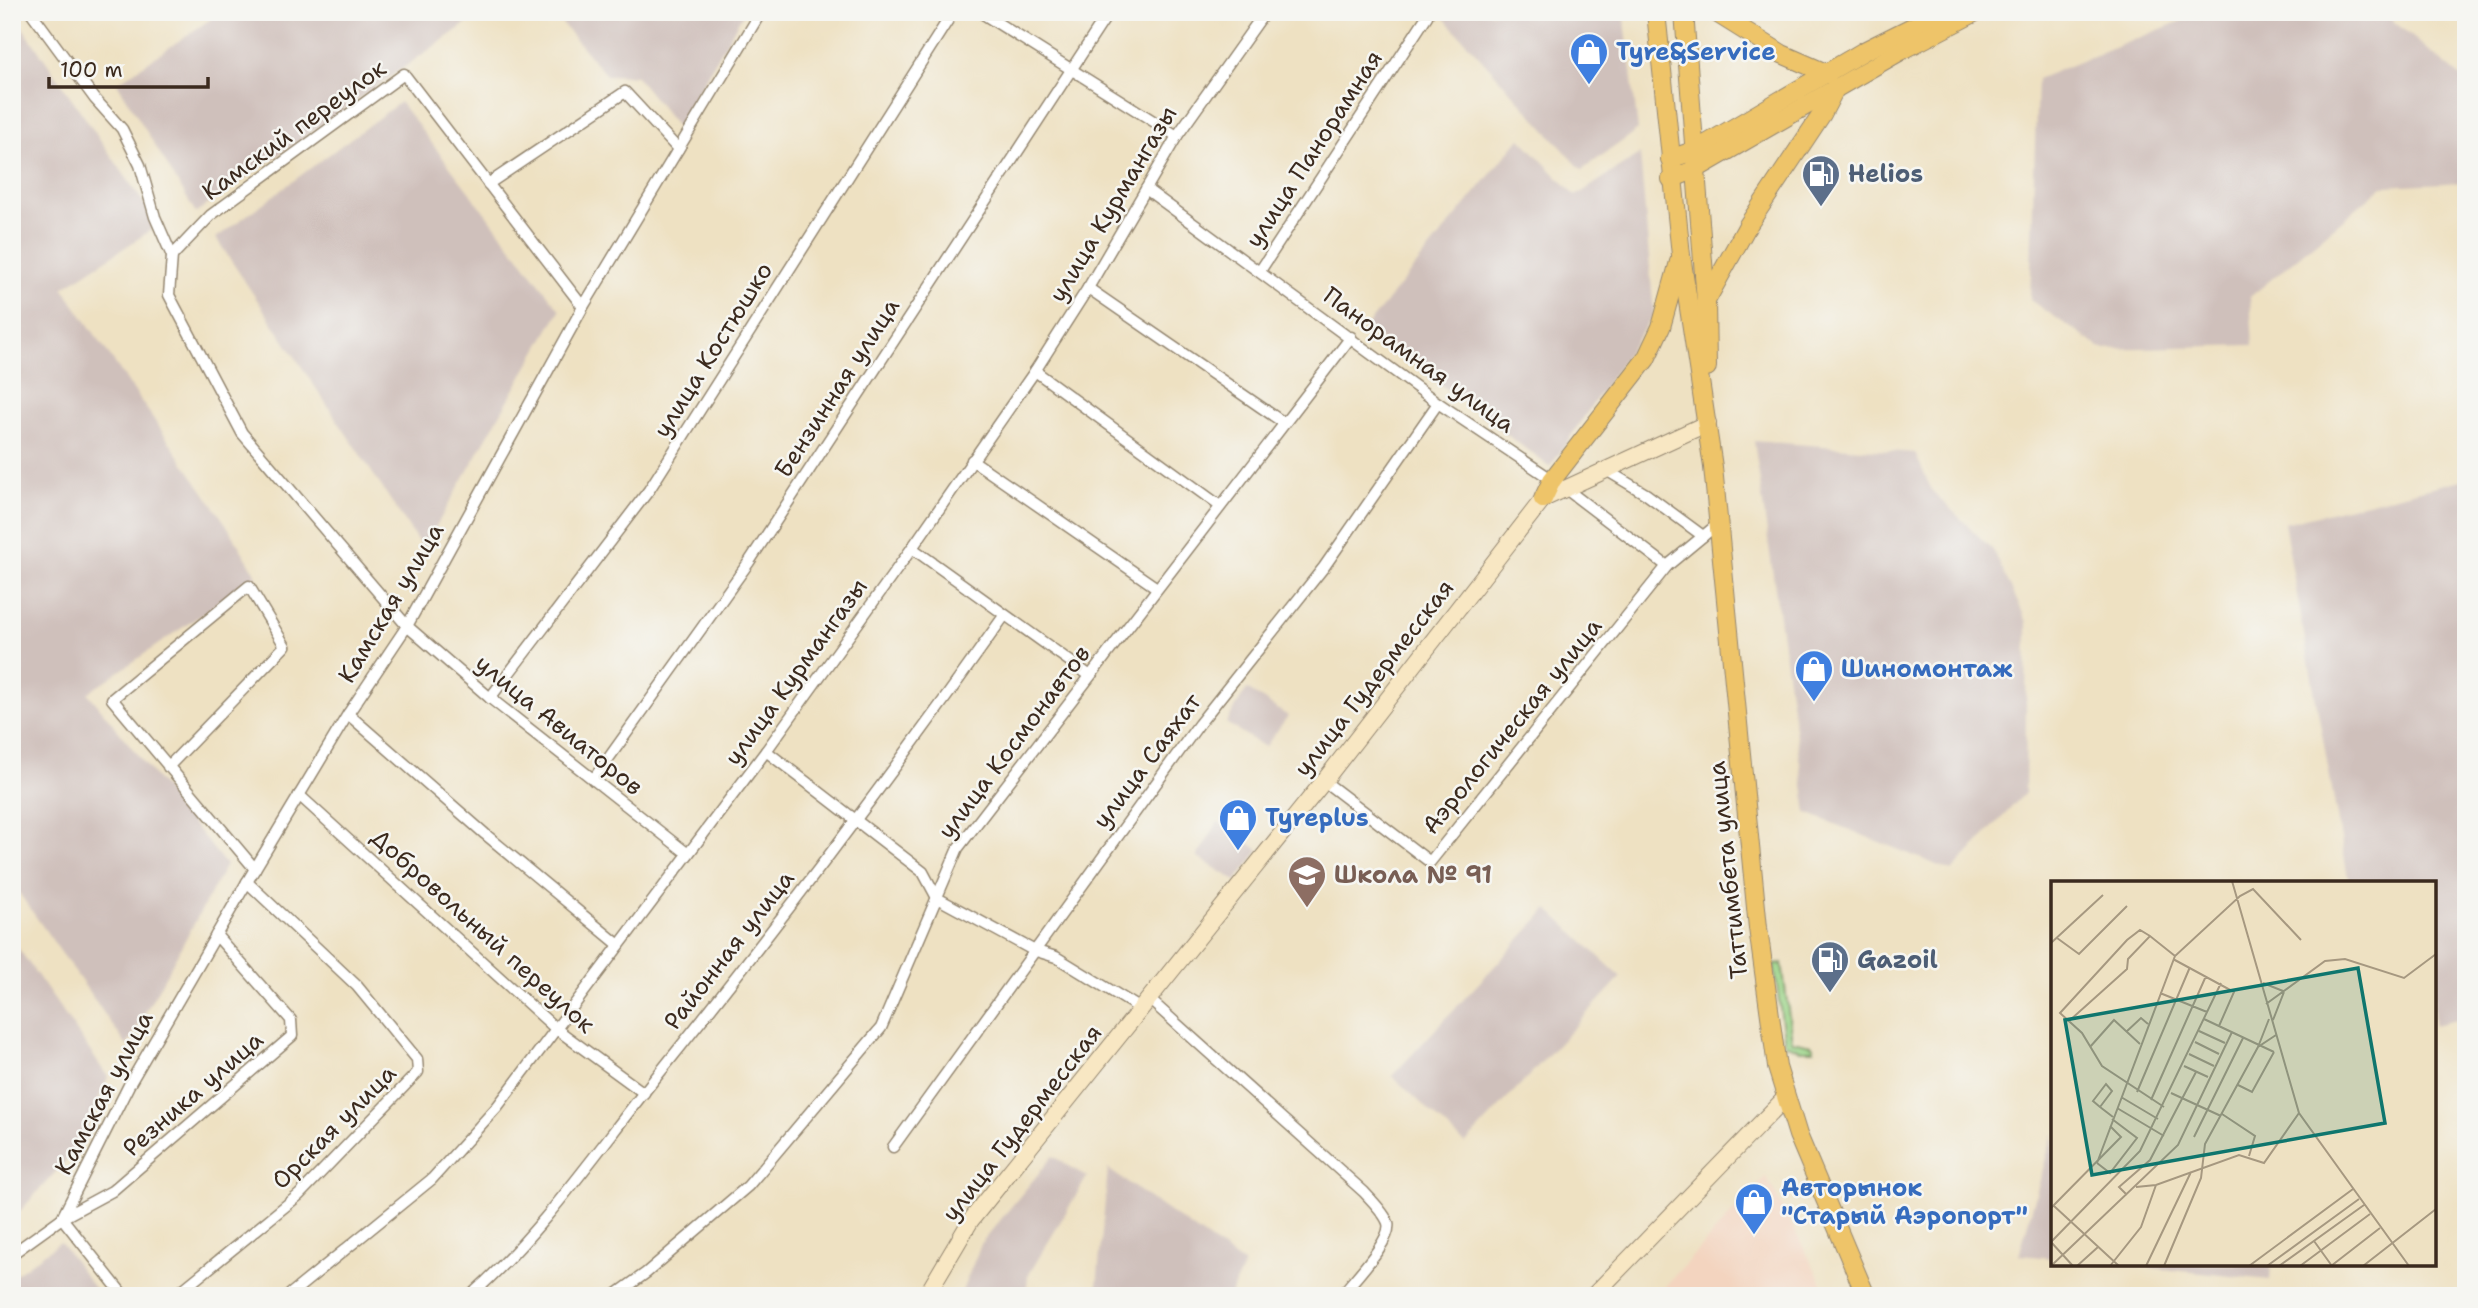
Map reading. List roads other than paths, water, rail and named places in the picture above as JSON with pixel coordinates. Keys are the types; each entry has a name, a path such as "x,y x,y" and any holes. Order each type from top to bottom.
{"main road":[{"path":"1656,12 1671,179 1708,423"},
{"path":"1684,12 1706,301 1708,423"},
{"path":"1715,12 1831,82"},
{"path":"1671,179 1696,169 1831,82 1864,51 1942,12"},
{"path":"1670,159 1696,150 1976,12"},
{"path":"1706,301 1748,225 1822,114 1831,82"},
{"path":"1543,499 1559,484 1646,359 1661,327 1681,255"},
{"path":"1559,484 1606,470 1708,423"},
{"name":"Таттимбета улица","path":"1708,423 1719,523 1724,603 1762,957 1785,1098 1866,1296"},
{"name":"улица Гудермесская","path":"926,1296 971,1220 1324,781 1543,499"},
{"path":"1593,1296 1785,1098"}],"street":[{"name":"Камская улица","path":"62,1218 130,1085 216,935 348,714 407,626 583,307 761,12"},
{"name":"улица Костюшко","path":"490,698 649,490 953,12"},
{"path":"980,12 1177,135"},
{"name":"Бензинная улица","path":"593,780 749,562 1109,12"},
{"name":"улица Курмангазы","path":"288,1296 432,1179 498,1107 766,751 912,548 1035,371 1088,288 1177,135 1265,12"},
{"path":"36,14 95,99 122,129 140,165 155,217 172,256"},
{"name":"улица Панорамная","path":"1260,271 1426,14"},
{"name":"Камский переулок","path":"172,256 211,215 404,74 583,307"},
{"path":"488,184 625,92 678,149"},
{"name":"Панорамная улица","path":"1146,189 1438,403 1559,484 1667,566"},
{"name":"улица Авиаторов","path":"172,256 169,295 242,433 407,626 490,698 688,854"},
{"path":"1088,288 1284,423"},
{"name":"улица Космонавтов","path":"614,1296 646,1273 748,1186 881,1028 958,848 1351,337"},
{"path":"1035,371 1220,506"},
{"name":"улица Саяхат","path":"893,1147 1199,724 1324,566 1438,403"},
{"path":"972,460 1157,588"},
{"path":"1606,470 1646,494 1703,536"},
{"name":"Аэрологическая улица","path":"1324,781 1430,862 1667,566 1719,523"},
{"path":"912,548 1089,675"},
{"path":"167,767 285,646 249,586 112,699 167,767 255,869"},
{"name":"Районная улица","path":"470,1296 499,1270 543,1220 743,970 1004,616"},
{"path":"348,714 485,834 619,945"},
{"path":"766,751 923,872 937,898 1033,950 1056,957 1145,1004 1364,1192 1389,1225 1387,1239 1341,1296"},
{"name":"Добровольный переулок","path":"299,795 555,1028 644,1093"},
{"name":"Орская улица","path":"176,1296 299,1195 418,1072 419,1065 357,986 247,882"},
{"name":"Резника улица","path":"12,1254 62,1218 112,1191 292,1036 291,1020 216,935"},
{"path":"62,1218 124,1296"}],"place":[{"name":"Tyre&Service","path":"1589,86"},
{"name":"Helios","path":"1821,208"},
{"name":"Шиномонтаж","path":"1814,703"},
{"name":"Tyreplus","path":"1238,852"},
{"name":"Школа № 91","path":"1307,909"},
{"name":"Gazoil","path":"1830,994"},
{"name":"Авторынок \"Старый Аэропорт\"","path":"1754,1236"}]}
